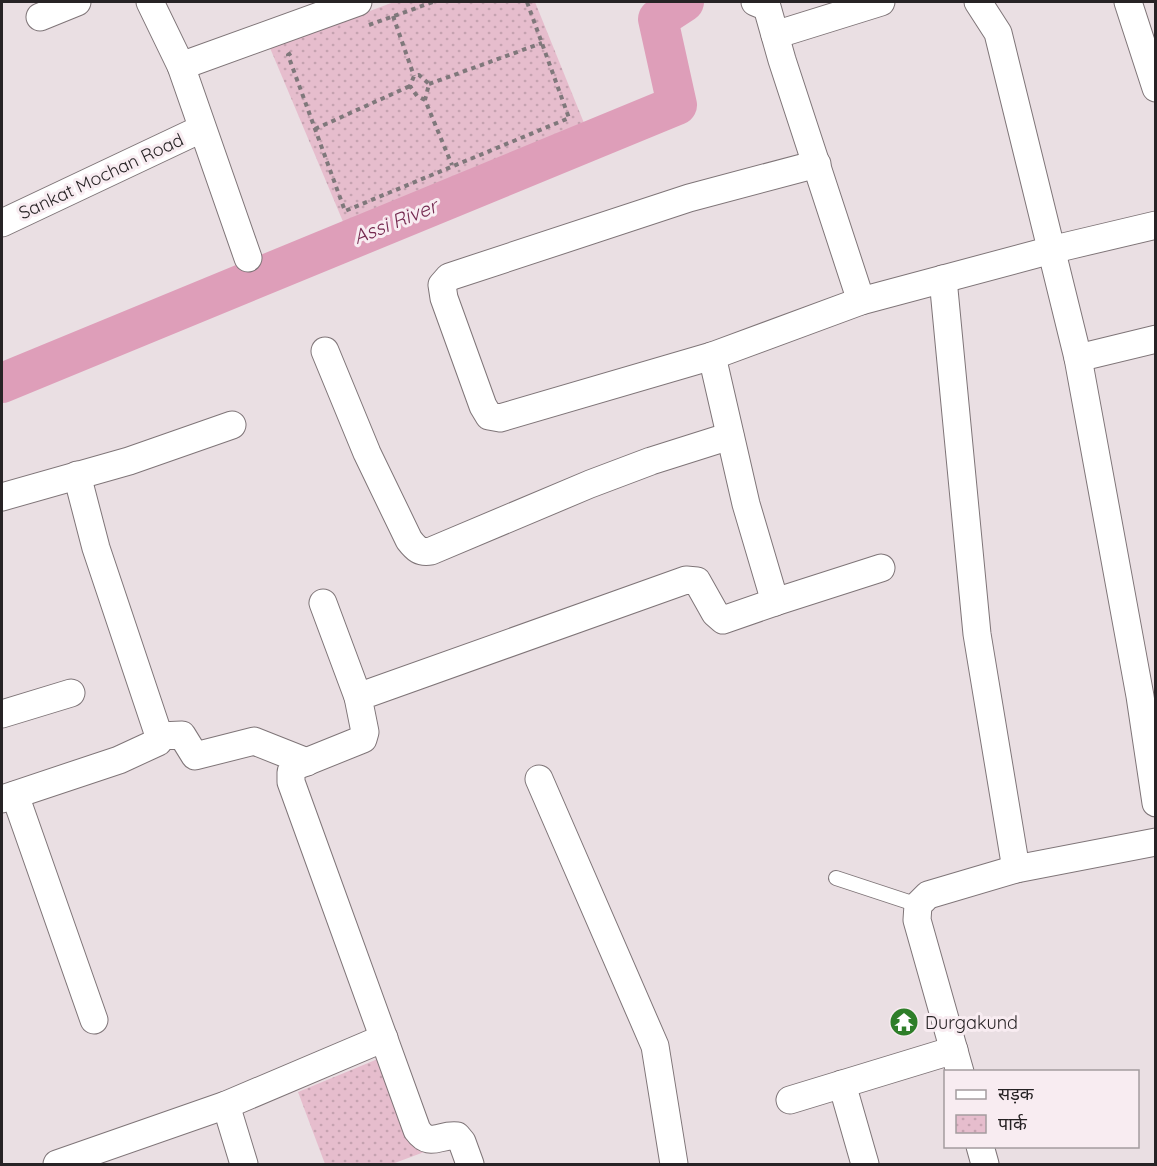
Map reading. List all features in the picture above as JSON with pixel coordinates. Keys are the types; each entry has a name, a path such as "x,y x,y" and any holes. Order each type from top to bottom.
{"street":[{"path":"40,17 77,2"},
{"path":"150,2 181,66 201,129 248,258"},
{"path":"775,35 881,2"},
{"path":"978,2 998,33 1078,357 1148,695 1155,803"},
{"path":"1128,2 1155,88"},
{"path":"763,3 861,301"},
{"path":"181,66 360,15"},
{"name":"Sankat Mochan Road","path":"2,223 201,129"},
{"path":"817,164 688,198 449,277 442,285 444,298 479,395 489,416 500,418 712,356 861,301 1050,250 1155,225"},
{"path":"943,279 977,634 1016,869"},
{"path":"1078,357 1155,339"},
{"path":"325,351 367,453 409,540 416,549 423,552 431,551 590,484 651,461 730,436"},
{"path":"712,356 746,504 775,602"},
{"path":"2,497 178,445 232,424"},
{"path":"77,476 96,548 159,736 159,742 8,797 94,1020"},
{"path":"358,697 686,580 697,581 715,613 723,620 881,568"},
{"path":"323,603 358,697 364,732 363,739 296,766 291,772 291,782 417,1130 422,1138 431,1140 448,1135 457,1136 462,1142 470,1164"},
{"path":"2,714 71,693"},
{"path":"159,736 182,735 195,756 254,741 307,762"},
{"path":"540,779 655,1046 674,1164"},
{"path":"790,1101 842,1084 957,1061 917,920 918,904 928,895 1016,869 1155,842"},
{"path":"57,1164 226,1105 384,1038"},
{"path":"842,1084 865,1164"},
{"path":"226,1105 244,1164"},
{"path":"980,1148 984,1164"}],"lane":[{"path":"836,878 918,904"}],"path":[{"path":"360,15 393,16 433,2"},
{"path":"299,51 288,55 345,211 568,118 527,2"},
{"path":"315,129 410,87 414,76 393,16"},
{"path":"429,84 542,43"},
{"path":"414,76 419,75 429,84"},
{"path":"429,84 424,99 452,165"},
{"path":"410,87 417,96 424,99"}],"green space":[{"path":"394,2 535,2 584,123 344,224 270,48"},
{"path":"385,1056 427,1151 392,1164 325,1164 298,1092"}],"waterway":[{"name":"Assi River","path":"2,383 677,105 658,19 684,2"}],"place":[{"name":"Durgakund","path":"904,1022"}]}
